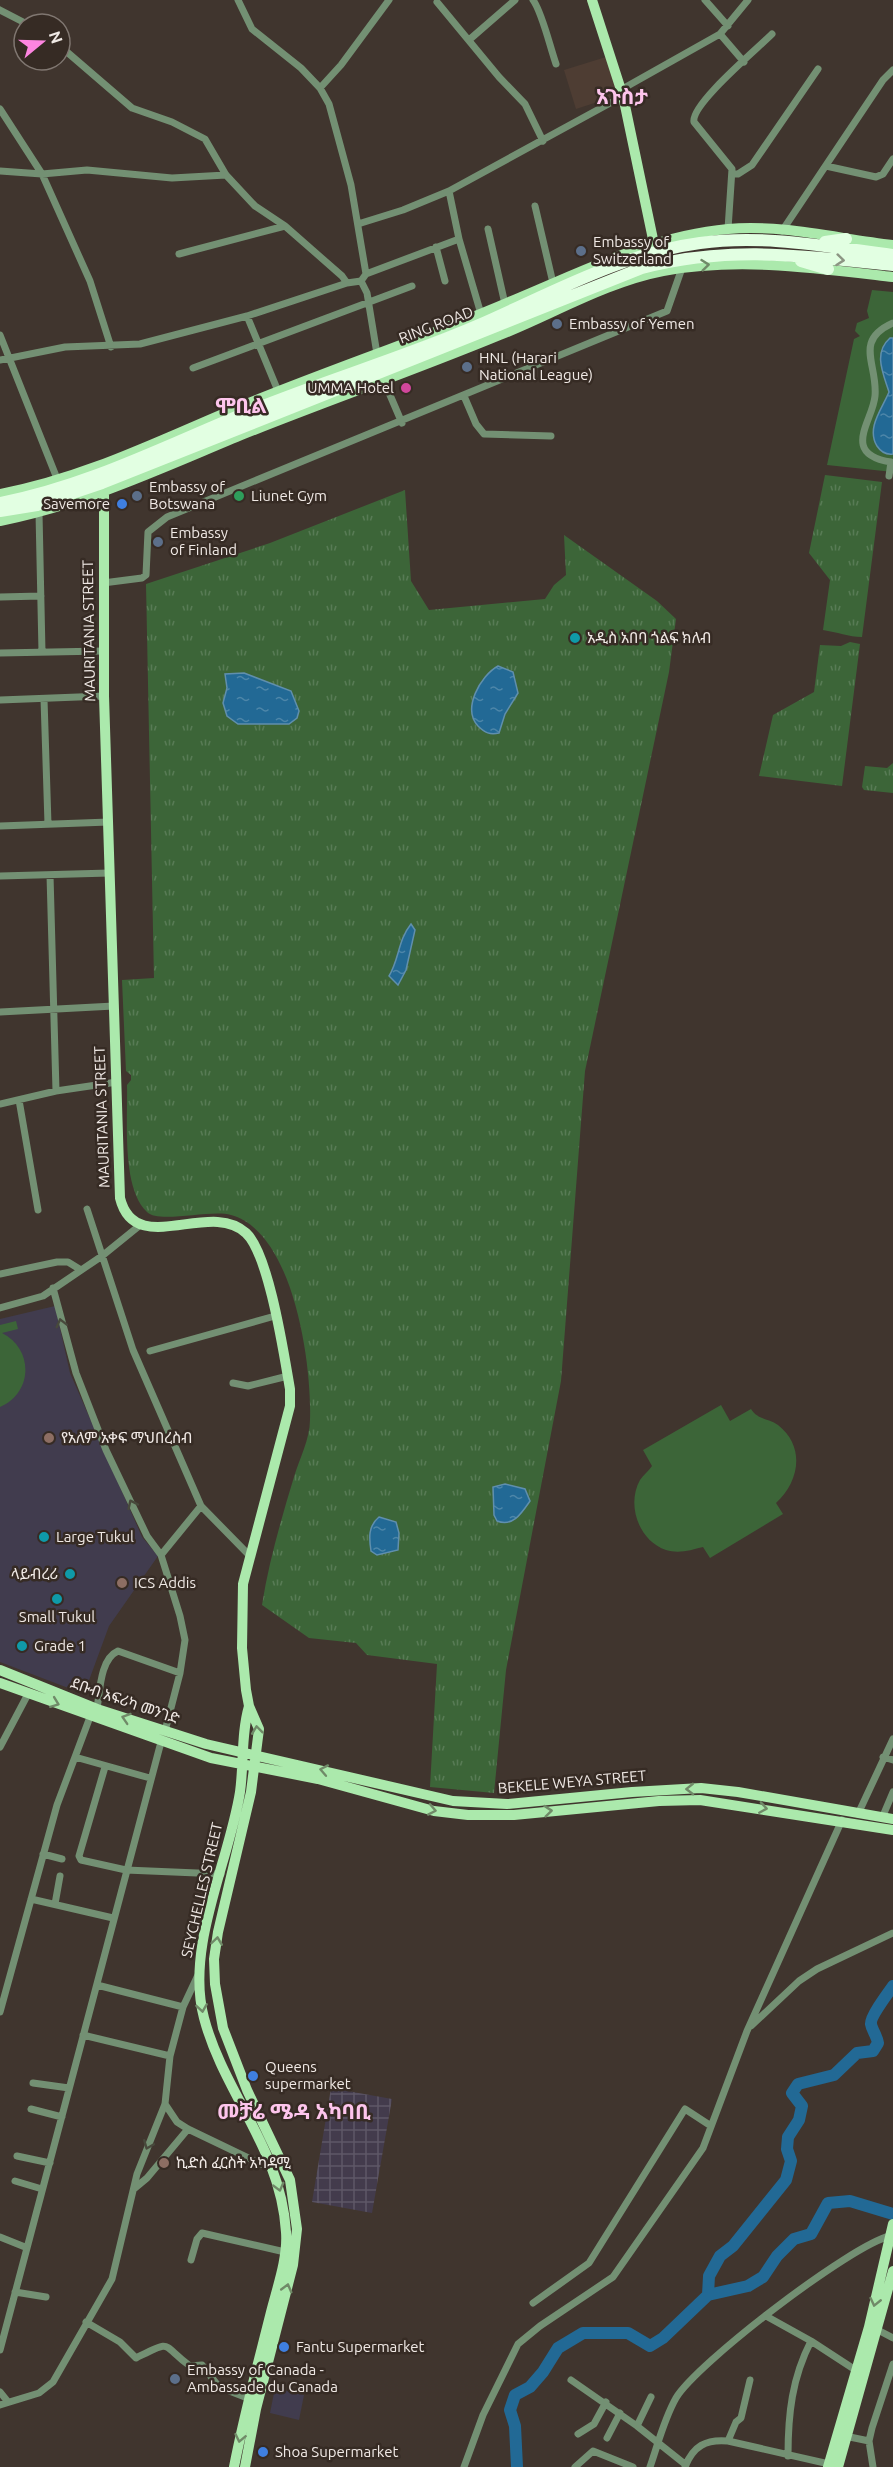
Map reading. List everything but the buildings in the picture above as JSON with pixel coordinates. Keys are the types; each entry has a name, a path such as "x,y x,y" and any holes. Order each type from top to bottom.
{"highway":[{"path":"806,244 846,239"},
{"name":"RING ROAD","path":"0,502 101,483 254,410 466,330 644,256 711,242 743,240 806,244 893,255"},
{"name":"RING ROAD","path":"0,511 37,505 101,483 315,396 461,342 623,274 684,258 720,253 786,255"},
{"path":"786,255 893,265"},
{"path":"786,255 828,269"}],"main road":[{"path":"592,0 623,92"},
{"path":"598,0 623,92 656,243"},
{"path":"0,494 58,481 95,468 278,391 481,314 656,243 728,229 782,231 893,245"},
{"path":"0,521 39,513 101,483 254,430 384,381 647,275 726,263 828,269 893,277"},
{"name":"MAURITANIA STREET","path":"101,483 104,696 120,1198 128,1218 139,1226"},
{"path":"139,1226 157,1227 217,1220 238,1227 256,1245 261,1257 275,1316 288,1376 290,1406 243,1584 242,1648 249,1706 259,1729 256,1755"},
{"name":"ደቡብ አፍሪካ መንገድ","path":"0,1670 94,1713"},
{"name":"ደቡብ አፍሪካ መንገድ","path":"0,1683 28,1694 163,1736 242,1766 308,1777 434,1811 468,1815 513,1815 659,1801 700,1800 843,1816"},
{"path":"242,1752 244,1725 249,1706"},
{"name":"ደቡብ አፍሪካ መንገድ","path":"163,1736 256,1755"},
{"name":"SEYCHELLES STREET","path":"242,1752 240,1790 203,1945 199,1973 201,2004 209,2034 278,2165 290,2180 295,2207 296,2245 245,2467"},
{"name":"SEYCHELLES STREET","path":"234,2467 287,2236 278,2165 231,2052 223,2028 215,1984 218,1932 256,1755"},
{"name":"BEKELE WEYA STREET","path":"256,1755 327,1770 428,1797 491,1805 666,1789 738,1792 843,1816 858,1814 887,1818"},
{"path":"736,1803 738,1792"},
{"path":"843,1816 893,1830"},
{"path":"831,2466 846,2436 874,2328 893,2224"},
{"path":"831,2466 857,2371 893,2271"}],"street":[{"path":"238,0 252,29 301,68 320,88 339,134 366,274"},
{"path":"320,88 341,65 389,0"},
{"path":"469,40 515,0"},
{"path":"533,0 542,13 541,24 556,64"},
{"path":"705,0 728,26"},
{"path":"358,224 403,210 449,191 488,167 543,141 720,34 748,0"},
{"path":"437,2 525,104 543,141"},
{"path":"720,34 744,62"},
{"path":"728,229 732,174 729,164 693,119 703,100 772,34"},
{"path":"72,56 132,108 172,122 205,139 226,176 255,206 285,226 347,283"},
{"path":"732,174 738,174 752,165 818,69"},
{"path":"782,231 892,74"},
{"path":"0,109 42,174 90,281 111,347"},
{"path":"826,166 876,177 883,174 893,159"},
{"path":"0,171 42,174 87,170 172,178 226,176"},
{"path":"449,191 459,238 481,314"},
{"path":"535,206 553,283"},
{"path":"178,254 285,226"},
{"path":"488,229 505,304"},
{"path":"0,360 65,347 111,347 140,344 247,316 347,283 361,281 366,274 459,238"},
{"path":"436,247 445,281"},
{"path":"103,583 142,578 146,575 148,532 167,517 402,423 667,311 682,268"},
{"path":"361,281 369,301 377,354"},
{"path":"193,368 412,286"},
{"path":"247,316 278,391"},
{"path":"889,476 892,462 873,456 865,447 862,436 875,396 869,352 871,342 880,329 893,322"},
{"path":"0,335 58,481"},
{"path":"384,381 402,423"},
{"path":"464,396 476,424 484,434 550,436"},
{"path":"39,513 42,652"},
{"path":"0,597 41,596"},
{"path":"0,653 103,651"},
{"path":"0,700 104,696"},
{"path":"44,699 48,824"},
{"path":"0,826 109,822"},
{"path":"0,876 110,873"},
{"path":"50,875 56,1092"},
{"path":"0,1012 114,1006"},
{"path":"0,1104 117,1082"},
{"path":"19,1100 38,1210"},
{"path":"87,1209 133,1350 201,1506 249,1555"},
{"path":"0,1308 42,1296 102,1256 139,1226"},
{"path":"0,1274 57,1262 68,1262 81,1270"},
{"path":"0,2350 180,1672 185,1640 161,1555 147,1536 106,1450 68,1349 53,1288"},
{"path":"150,1351 275,1316"},
{"path":"233,1383 248,1386 288,1376"},
{"path":"161,1555 201,1506"},
{"path":"0,2012 43,1854 75,1757 94,1713 104,1673 114,1653 118,1651 180,1672"},
{"path":"0,1748 2,1735 28,1694"},
{"path":"858,1814 893,1739"},
{"path":"75,1757 150,1778"},
{"path":"883,1757 893,1760"},
{"path":"105,1767 79,1856 84,1863 126,1870 221,1874"},
{"path":"887,1818 893,1792"},
{"path":"464,2467 483,2415 518,2344 540,2326 613,2277 703,2148 747,2031 843,1816"},
{"path":"43,1854 62,1859"},
{"path":"55,1904 60,1876"},
{"path":"31,1899 113,1918"},
{"path":"747,2031 800,1981 817,1969 893,1933"},
{"path":"0,2405 39,2393 53,2382 112,2279 137,2174 165,2104 170,2056 183,2007 199,1973"},
{"path":"97,1985 183,2007"},
{"path":"83,2035 170,2056"},
{"path":"33,2083 69,2088"},
{"path":"165,2104 177,2122 188,2129 261,2164 278,2165"},
{"path":"31,2109 62,2117"},
{"path":"533,2303 589,2263 685,2109 711,2126"},
{"path":"135,2188 147,2178 188,2129"},
{"path":"17,2156 50,2163"},
{"path":"15,2181 42,2189"},
{"path":"191,2260 197,2239 202,2233 285,2252"},
{"path":"650,2467 667,2417 684,2387 710,2361 766,2316 862,2248 890,2236"},
{"path":"0,2237 26,2247"},
{"path":"15,2292 46,2297"},
{"path":"766,2316 811,2341 857,2371"},
{"path":"86,2322 120,2342 136,2358 163,2345 170,2346 190,2366 202,2365 219,2387 250,2398"},
{"path":"874,2328 893,2338"},
{"path":"788,2456 788,2418 796,2373 811,2341"},
{"path":"873,2467 869,2441 893,2364"},
{"path":"571,2379 659,2441 686,2466 691,2454 700,2445 712,2439 831,2466"},
{"path":"728,2441 736,2422 741,2418 750,2380"},
{"path":"0,2392 8,2402"},
{"path":"637,2426 651,2397"},
{"path":"578,2434 594,2424 606,2402"},
{"path":"607,2438 620,2413"},
{"path":"846,2436 869,2441"},
{"path":"575,2467 593,2451 633,2467"}],"shaded area":[{"path":"606,57 619,95 576,109 564,70"},
{"name":"የአለም አቀፍ ማህበረስብ","path":"55,1306 70,1373 142,1537 158,1556 109,1626 84,1694 0,1662 0,1319"},
{"path":"331,2088 392,2099 372,2213 312,2202"},
{"path":"275,2388 304,2395 299,2420 270,2413"}],"green space":[{"path":"872,290 893,292 893,472 827,465 854,339 860,336 855,331 857,323 869,318 867,311"},
{"path":"825,475 882,482 862,637 823,630 830,580 809,553"},
{"name":"አዲስ አበባ ጎልፍ ክለብ","path":"405,490 411,581 429,610 545,599 554,585 566,575 564,535 657,601 676,619 669,672 585,1071 561,1381 506,1670 494,1793 430,1787 437,1664 367,1655 356,1643 309,1638 262,1605 276,1541 310,1427 307,1367 295,1303 284,1273 270,1246 253,1226 231,1215 162,1217 147,1212 139,1201 133,1186 128,1152 127,1085 131,1080 131,1075 126,1071 122,980 154,978 146,584 270,543"},
{"path":"850,642 860,644 842,786 759,776 773,715 814,692 820,645 841,646"},
{"path":"893,763 893,793 864,790 862,787 865,766 887,768"},
{"path":"16,1321 18,1329 2,1333 20,1349 24,1360 24,1382 19,1392 0,1407 0,1325"},
{"path":"721,1405 730,1421 751,1409 760,1417 778,1425 793,1444 796,1454 794,1475 784,1495 776,1503 783,1514 710,1558 703,1547 680,1552 666,1550 649,1539 642,1530 635,1511 636,1490 640,1480 652,1466 643,1450"}],"water":[{"path":"890,338 893,338 893,454 884,453 879,448 873,432 876,419 889,392 882,371 881,357 882,350"},
{"path":"498,666 513,672 518,693 505,714 499,733 490,734 478,726 474,719 473,702 475,693 485,677"},
{"path":"244,673 291,691 299,711 297,718 289,724 238,724 227,716 223,703 227,688 225,674"},
{"path":"411,924 415,930 406,970 398,985 389,976 403,937"},
{"path":"505,1484 525,1489 530,1501 516,1518 508,1522 497,1521 494,1515 493,1487"},
{"path":"379,1517 396,1522 399,1533 398,1550 377,1555 371,1551 371,1528"}],"waterway":[{"path":"517,2467 515,2426 510,2410 515,2395 530,2387 543,2372 558,2348 583,2333 628,2333 650,2346 663,2338 708,2295 709,2276 720,2256 733,2246 786,2180 791,2161 787,2149 788,2137 799,2120 802,2106 792,2093 798,2084 834,2075 857,2053 873,2051 878,2043 871,2021 893,1986"},
{"path":"708,2295 748,2286 763,2277 777,2256 794,2239 811,2234 828,2203 850,2201 893,2214"}],"place":[{"name":"Embassy of Switzerland","path":"581,251"},
{"name":"Embassy of Yemen","path":"557,324"},
{"name":"HNL (Harari National League)","path":"467,367"},
{"name":"UMMA Hotel","path":"406,388"},
{"name":"Embassy of Botswana","path":"137,496"},
{"name":"Liunet Gym","path":"239,496"},
{"name":"Savemore","path":"122,504"},
{"name":"Embassy of Finland","path":"158,542"},
{"name":"አዲስ አበባ ጎልፍ ክለብ","path":"575,638"},
{"name":"የአለም አቀፍ ማህበረስብ","path":"49,1438"},
{"name":"Large Tukul","path":"44,1537"},
{"name":"ላይብረሪ","path":"70,1574"},
{"name":"ICS Addis","path":"122,1583"},
{"name":"Small Tukul","path":"57,1599"},
{"name":"Grade 1","path":"22,1646"},
{"name":"Queens supermarket","path":"253,2076"},
{"name":"ኪድስ ፈርስት አካዳሚ","path":"164,2163"},
{"name":"Fantu Supermarket","path":"284,2347"},
{"name":"Embassy of Canada - Ambassade du Canada","path":"175,2379"},
{"name":"Shoa Supermarket","path":"263,2452"}],"district":[{"name":"አጉስታ","path":"622,97"},
{"name":"ሞቢል","path":"241,406"},
{"name":"መቻሬ ሜዳ አካባቢ","path":"294,2112"}]}
